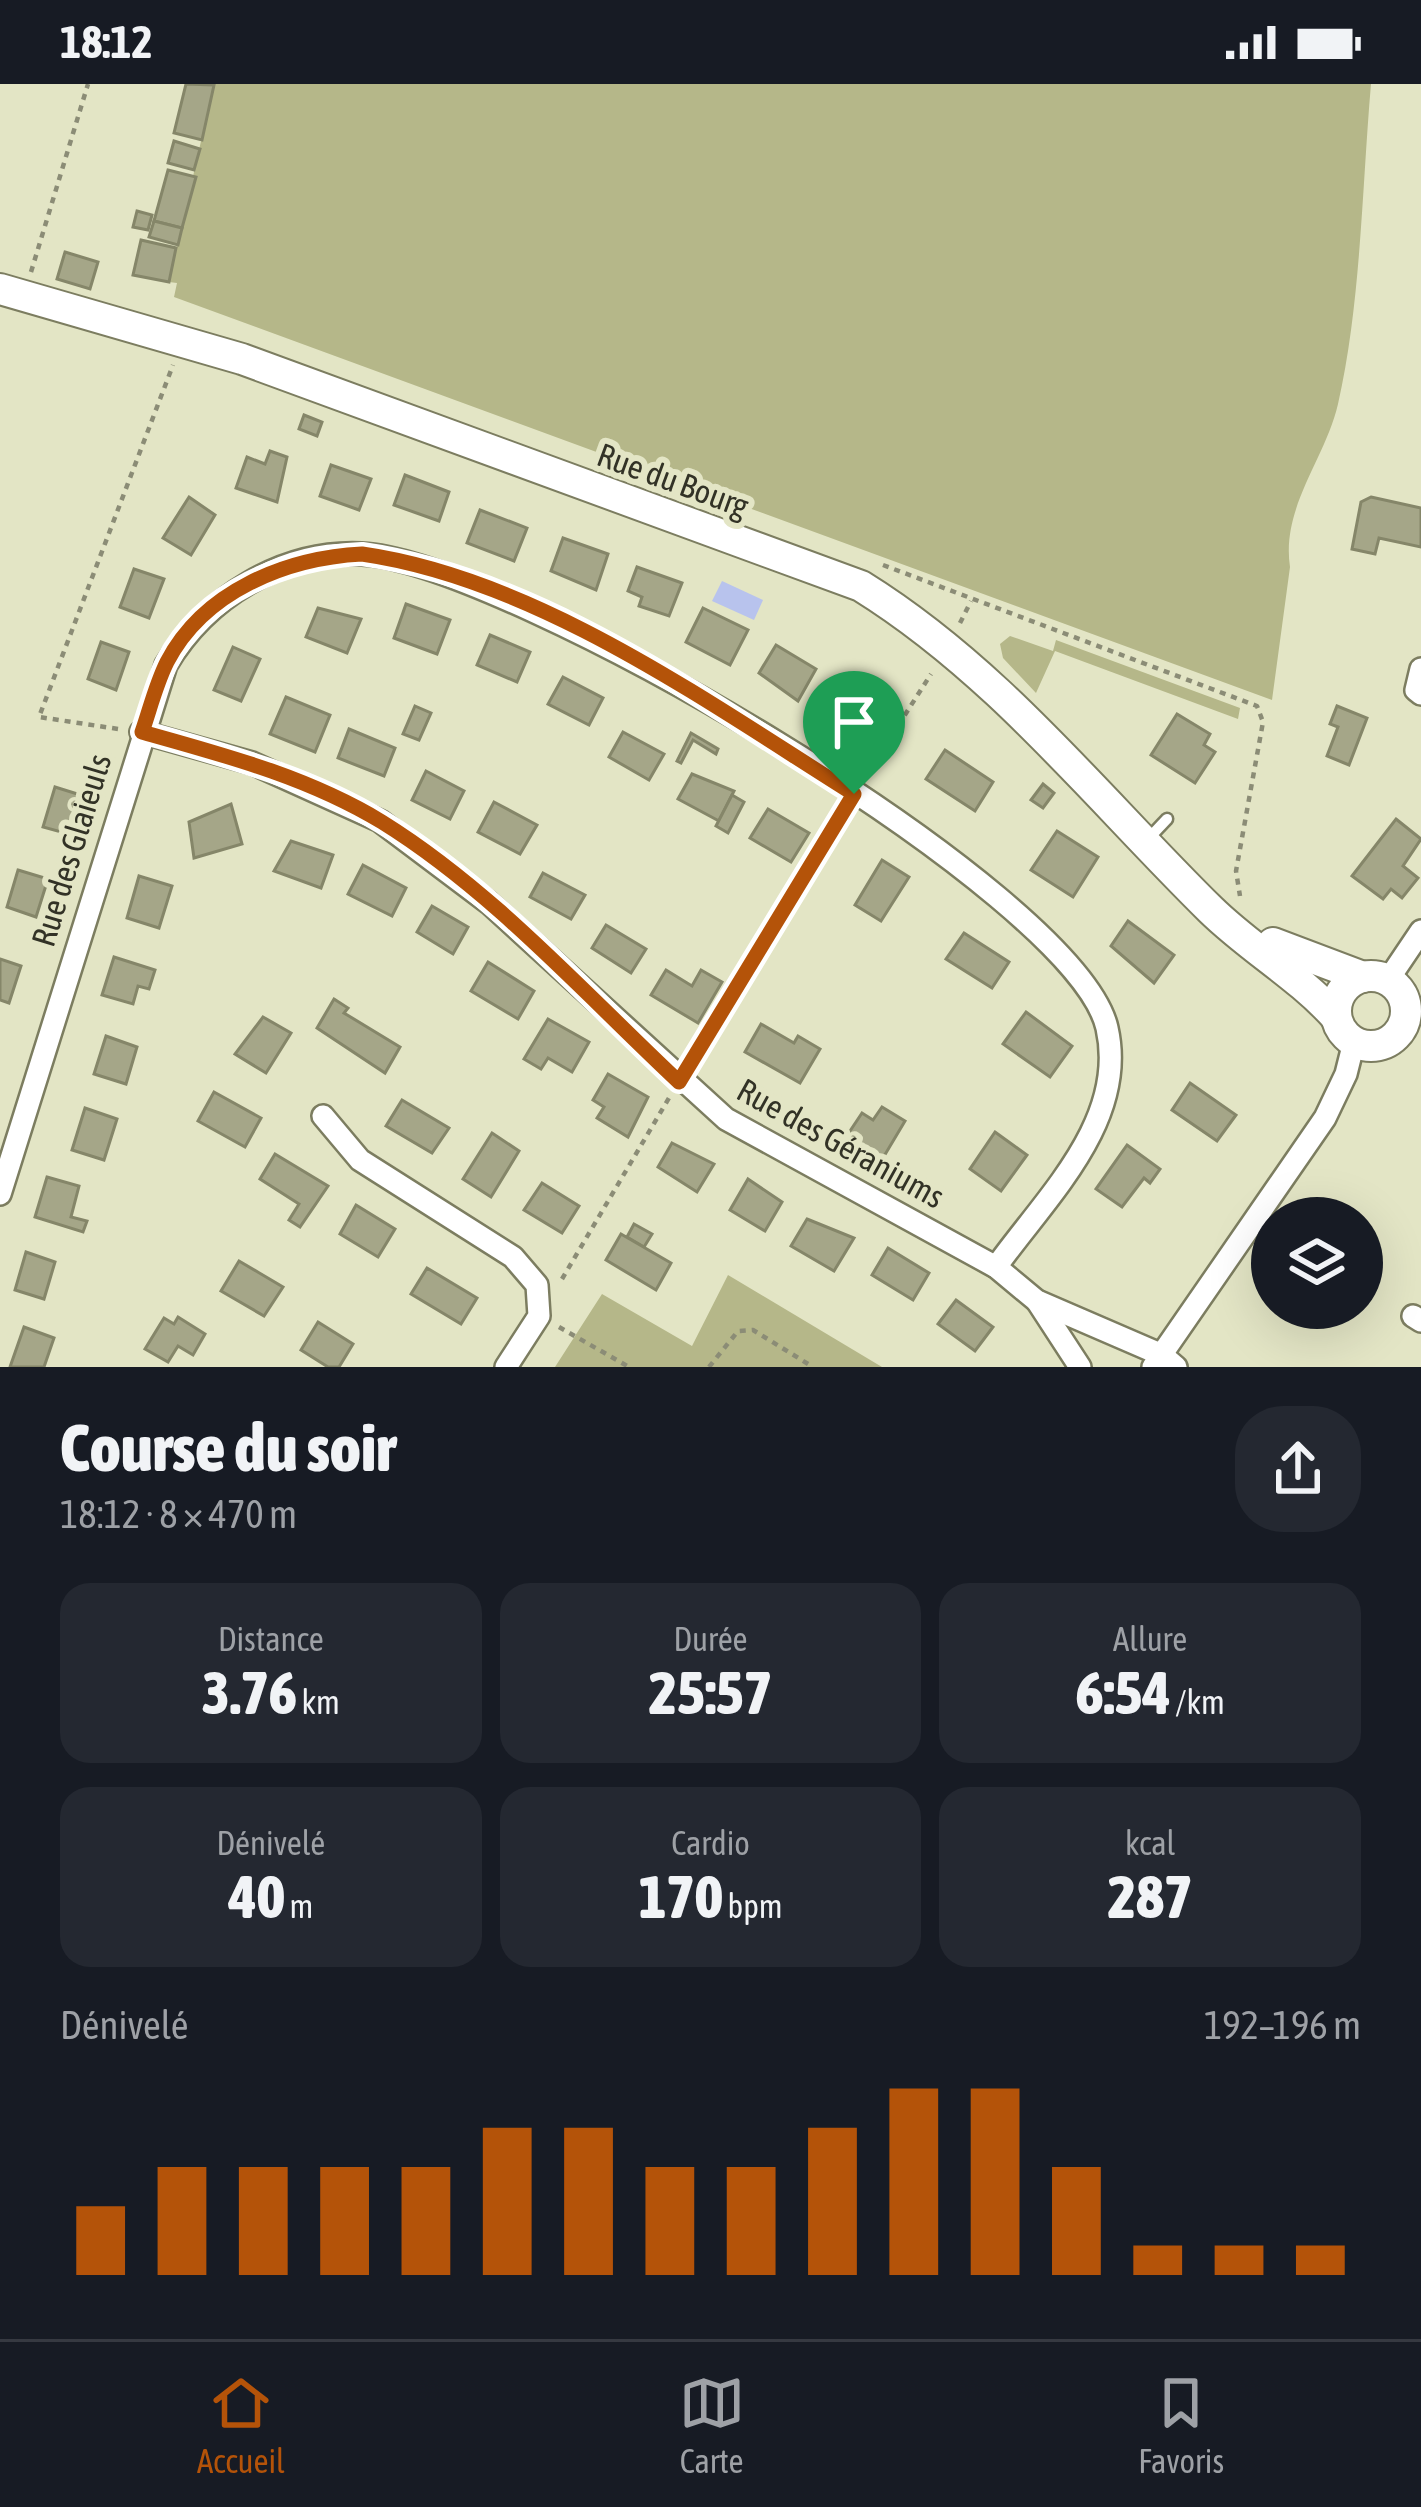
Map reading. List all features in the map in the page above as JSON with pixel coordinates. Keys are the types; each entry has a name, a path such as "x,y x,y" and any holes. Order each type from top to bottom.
{"street":[{"name":"Rue du Bourg","path":"12,292 242,359 861,586 950,644 1216,915 1308,986 1345,1029"},
{"name":"Rue des Glaieuls","path":"0,1193 166,664 184,634 232,594 274,569 317,556 362,554 398,559 554,619 653,668 854,794 995,897 1078,972 1097,998 1107,1028 1111,1065 1106,1105 996,1267"},
{"path":"1421,669 1416,690 1421,694"},
{"name":"Rue des Géraniums","path":"142,732 252,763 380,821 489,903 679,1082 771,1148 996,1267 1037,1301 1163,1363"},
{"name":"Rue du Bourg","path":"1216,915 1299,956 1375,979"},
{"path":"1163,1363 1325,1118 1345,1029 1339,997 1375,979 1421,931"},
{"path":"1345,1029 1388,1042 1412,1032 1404,1000 1375,979"},
{"path":"323,1116 360,1160 513,1257 537,1285 539,1316 506,1367"},
{"name":"Rue des Géraniums","path":"1037,1301 1080,1367"}],"lane":[{"path":"1145,843 1167,819"}],"path":[{"path":"12,292 88,84"},
{"path":"142,732 39,717 174,363"},
{"path":"629,1367 539,1316 854,794 950,644 971,601"},
{"path":"709,1367 738,1331 753,1330 814,1367"}],"green space":[{"path":"214,84 1371,84 1346,365 1332,425 1292,524 1272,700 174,297 177,283 169,282"},
{"path":"1010,636 1053,651 1056,640 1240,708 1238,719 1055,651 1036,693 1003,658 1000,644"},
{"path":"728,1275 882,1367 555,1367 602,1294 692,1346"}],"water":[{"path":"722,581 763,600 754,620 712,601"}],"building":[{"path":"186,84 214,85 202,140 174,133"},
{"path":"174,141 200,149 194,170 168,163"},
{"path":"168,170 196,177 182,228 154,221"},
{"path":"137,211 152,215 148,230 133,227"},
{"path":"154,221 182,228 178,245 149,237"},
{"path":"141,240 176,248 169,282 133,275"},
{"path":"65,252 98,262 90,289 57,279"},
{"path":"304,415 322,422 317,436 299,429"},
{"path":"270,451 287,457 277,502 236,488 247,457 265,464"},
{"path":"331,465 371,479 359,510 320,496"},
{"path":"405,475 449,492 439,521 394,505"},
{"path":"189,497 215,515 191,555 163,538"},
{"path":"1371,497 1421,508 1421,547 1379,538 1375,554 1352,549 1361,502"},
{"path":"480,510 527,528 514,561 467,543"},
{"path":"563,538 608,554 596,590 551,571"},
{"path":"637,567 682,583 669,616 639,606 642,597 628,591"},
{"path":"134,569 164,579 149,618 120,607"},
{"path":"406,604 450,620 437,654 394,638"},
{"path":"318,608 361,619 347,653 306,637"},
{"path":"703,608 748,630 730,665 686,642"},
{"path":"490,635 530,652 517,682 477,665"},
{"path":"101,642 129,652 116,690 88,679"},
{"path":"776,645 816,669 798,701 759,673"},
{"path":"233,647 260,659 241,701 214,690"},
{"path":"563,677 603,698 589,725 548,704"},
{"path":"836,688 883,717 866,743 820,715"},
{"path":"286,697 330,715 315,752 270,734"},
{"path":"415,706 431,713 419,740 403,734"},
{"path":"1337,706 1367,718 1349,765 1327,756 1338,727 1330,724"},
{"path":"1177,714 1210,734 1204,745 1215,752 1195,783 1151,755"},
{"path":"349,729 395,748 384,776 338,758"},
{"path":"623,732 664,754 649,780 609,757"},
{"path":"691,733 718,749 716,754 693,740 681,763 677,761"},
{"path":"945,750 993,782 975,811 926,779"},
{"path":"426,771 464,791 450,819 412,800"},
{"path":"692,774 734,791 719,821 678,799"},
{"path":"1043,784 1054,793 1043,808 1031,800"},
{"path":"55,787 84,796 72,835 43,827"},
{"path":"732,795 744,802 728,833 716,826"},
{"path":"494,802 537,825 520,854 478,832"},
{"path":"231,804 242,844 194,858 189,822"},
{"path":"768,809 809,833 791,862 750,838"},
{"path":"1396,819 1421,839 1403,866 1418,878 1402,898 1391,889 1383,899 1352,876"},
{"path":"1057,831 1098,857 1073,897 1031,870"},
{"path":"291,841 333,855 321,888 274,871"},
{"path":"882,860 909,877 881,921 855,905"},
{"path":"363,865 406,888 392,916 348,894"},
{"path":"18,870 48,879 36,917 7,907"},
{"path":"543,873 585,895 571,919 530,897"},
{"path":"139,876 172,886 159,928 127,918"},
{"path":"432,906 468,927 453,954 417,932"},
{"path":"1128,921 1174,955 1154,983 1111,946"},
{"path":"606,925 646,949 631,973 592,948"},
{"path":"964,933 1009,962 992,988 946,959"},
{"path":"114,957 155,970 149,989 138,986 133,1004 102,995"},
{"path":"0,959 21,966 9,1003 0,1000"},
{"path":"488,962 534,991 518,1019 471,991"},
{"path":"666,970 692,986 701,970 722,982 698,1023 651,995"},
{"path":"334,999 348,1008 344,1013 400,1047 385,1073 317,1028"},
{"path":"1026,1012 1072,1046 1050,1077 1003,1044"},
{"path":"263,1017 291,1033 266,1073 235,1054"},
{"path":"548,1019 589,1042 572,1072 548,1058 541,1069 524,1059"},
{"path":"761,1024 794,1043 798,1036 820,1049 800,1083 745,1052"},
{"path":"106,1036 137,1047 126,1084 94,1074"},
{"path":"608,1074 648,1097 628,1137 597,1118 604,1107 593,1100"},
{"path":"1190,1083 1236,1115 1217,1141 1172,1110"},
{"path":"214,1092 261,1118 245,1147 198,1121"},
{"path":"402,1100 449,1128 432,1153 386,1126"},
{"path":"882,1107 905,1121 880,1163 844,1140 862,1113 873,1120"},
{"path":"85,1108 117,1119 104,1160 72,1150"},
{"path":"995,1132 1027,1155 1001,1191 970,1169"},
{"path":"492,1133 519,1151 491,1197 463,1179"},
{"path":"672,1143 714,1164 697,1192 658,1167"},
{"path":"1127,1145 1160,1169 1150,1183 1144,1178 1122,1207 1096,1189"},
{"path":"275,1154 328,1186 300,1227 289,1220 299,1204 260,1179"},
{"path":"47,1177 79,1186 71,1217 87,1221 83,1232 35,1217"},
{"path":"748,1179 782,1202 765,1231 730,1210"},
{"path":"542,1183 579,1206 562,1233 524,1210"},
{"path":"356,1205 395,1229 378,1257 340,1234"},
{"path":"807,1219 854,1238 834,1271 791,1246"},
{"path":"634,1224 652,1234 644,1247 627,1237"},
{"path":"621,1234 671,1263 656,1290 606,1260"},
{"path":"888,1248 929,1273 913,1300 872,1275"},
{"path":"26,1252 55,1262 44,1299 15,1290"},
{"path":"239,1261 283,1287 264,1316 221,1291"},
{"path":"427,1268 477,1298 461,1324 411,1294"},
{"path":"956,1300 993,1327 975,1351 938,1324"},
{"path":"178,1317 205,1334 193,1355 178,1346 168,1362 145,1349 164,1318 174,1324"},
{"path":"318,1322 353,1344 339,1367 328,1367 301,1350"},
{"path":"24,1327 54,1338 44,1367 10,1367"}],"route":[{"path":"362,554 398,559 554,619 653,668 854,794 679,1082 489,903 380,821 252,763 142,732 166,664 184,634 232,594 274,569 317,556 362,554"}]}
